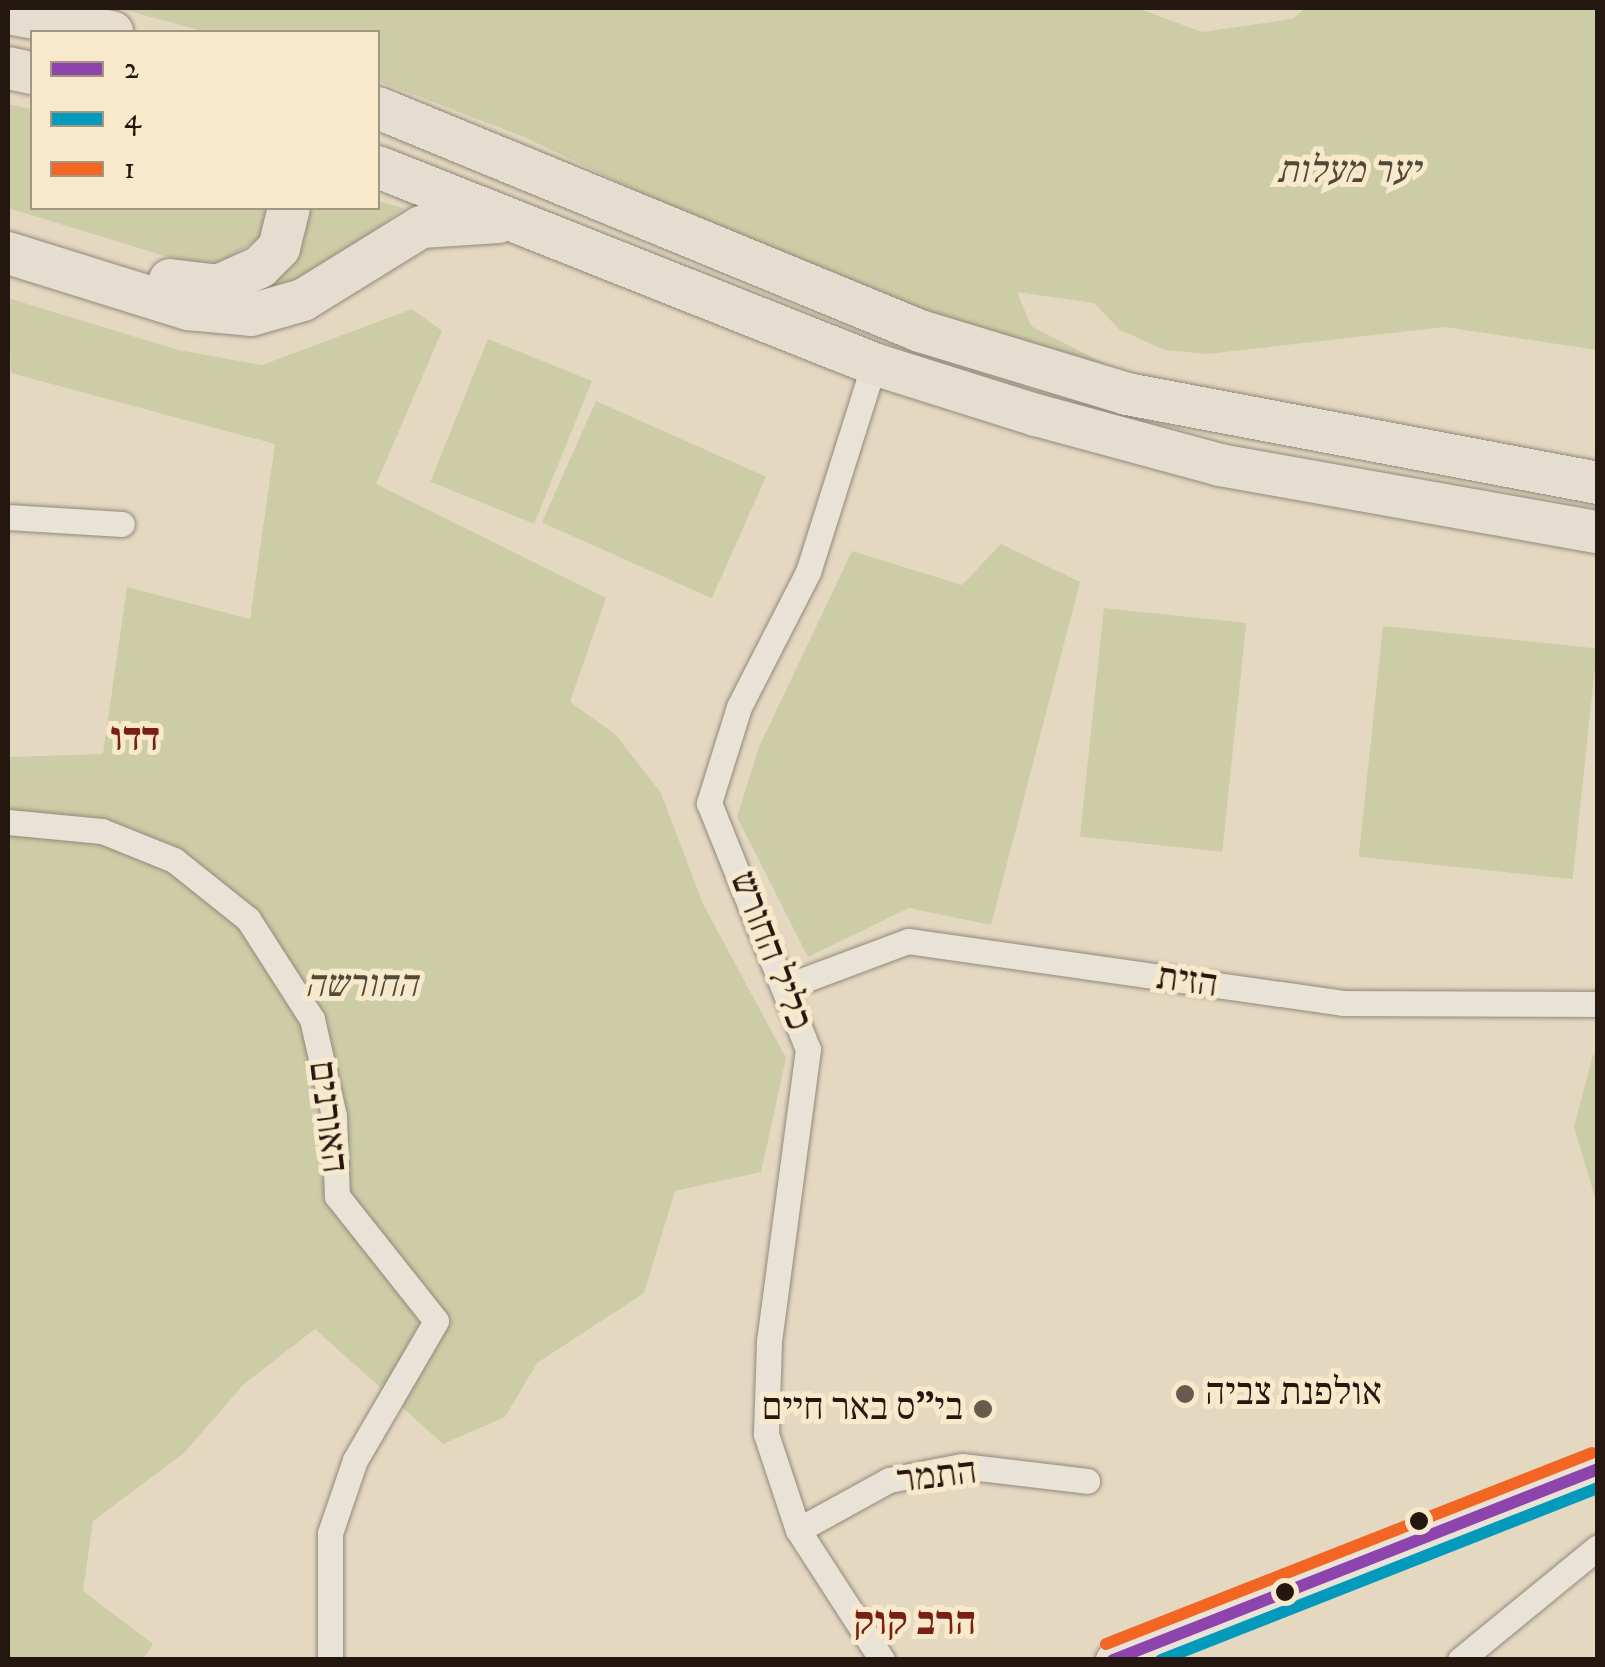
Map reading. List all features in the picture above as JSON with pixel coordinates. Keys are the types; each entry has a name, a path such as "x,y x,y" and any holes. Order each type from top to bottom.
{"highway":[{"path":"81,8 129,30"},
{"path":"8,13 101,30"},
{"path":"380,109 920,330 1127,394 1598,483"},
{"path":"380,168 528,223 874,364 1220,465 1598,532"},
{"path":"8,229 218,286 279,248 288,210"},
{"path":"8,254 188,309 251,315 302,300 421,227 528,223"}],"street":[{"name":"כליל החורש","path":"874,364 808,572 739,707 709,802 808,1049 764,1395 766,1434 798,1530 882,1660"},
{"path":"8,517 122,524"},
{"name":"האורנים","path":"8,822 102,832 174,860 248,920 312,1019 334,1116 337,1196 436,1321 355,1460 330,1533 330,1660"},
{"name":"הזית","path":"785,987 908,941 1342,1003 1598,1004"},
{"name":"התמר","path":"798,1530 890,1480 962,1466 1087,1481"},
{"path":"1112,1660 1598,1469"},
{"path":"1460,1660 1598,1548"}],"green space":[{"name":"יער מעלות","path":"118,8 1137,8 1202,32 1293,19 1305,8 1597,8 1597,350 1445,327 1207,354 1165,350 1120,330 1094,303 1017,292 1031,326 1138,381 810,274 524,137 380,82 380,30 199,30"},
{"path":"8,104 30,109 30,210 267,210 262,237 215,266 194,265 8,208"},
{"path":"380,202 404,208 306,283 257,299 297,257 307,210 380,210"},
{"name":"החורשה","path":"8,298 178,350 262,365 412,309 442,331 376,484 606,598 570,702 615,734 661,793 703,904 786,1058 761,1172 675,1191 644,1293 537,1363 505,1417 443,1444 315,1329 244,1384 184,1453 93,1521 83,1591 153,1644 143,1659 8,1659 8,757 103,754 127,587 250,619 275,444 11,373"},
{"path":"488,339 592,381 534,524 430,482"},
{"path":"596,401 766,477 712,598 542,523"},
{"path":"1001,544 1080,582 991,925 909,908 808,957 737,817 759,747 852,551 962,585"},
{"path":"1104,608 1246,623 1222,852 1080,837"},
{"path":"1383,626 1597,648 1573,879 1359,857"},
{"path":"1593,1055 1597,1055 1597,1204 1574,1127"}],"transit line":[{"name":"1","path":"1106,1644 1592,1453"},
{"name":"2","path":"1113,1660 1598,1469"},
{"name":"4","path":"1161,1660 1598,1488"}],"place":[{"name":"אולפנת צביה","path":"1185,1394"},
{"name":"בי\"ס באר חיים","path":"983,1409"}],"district":[{"name":"דדו","path":"135,739"},
{"name":"הרב קוק","path":"915,1623"}]}
